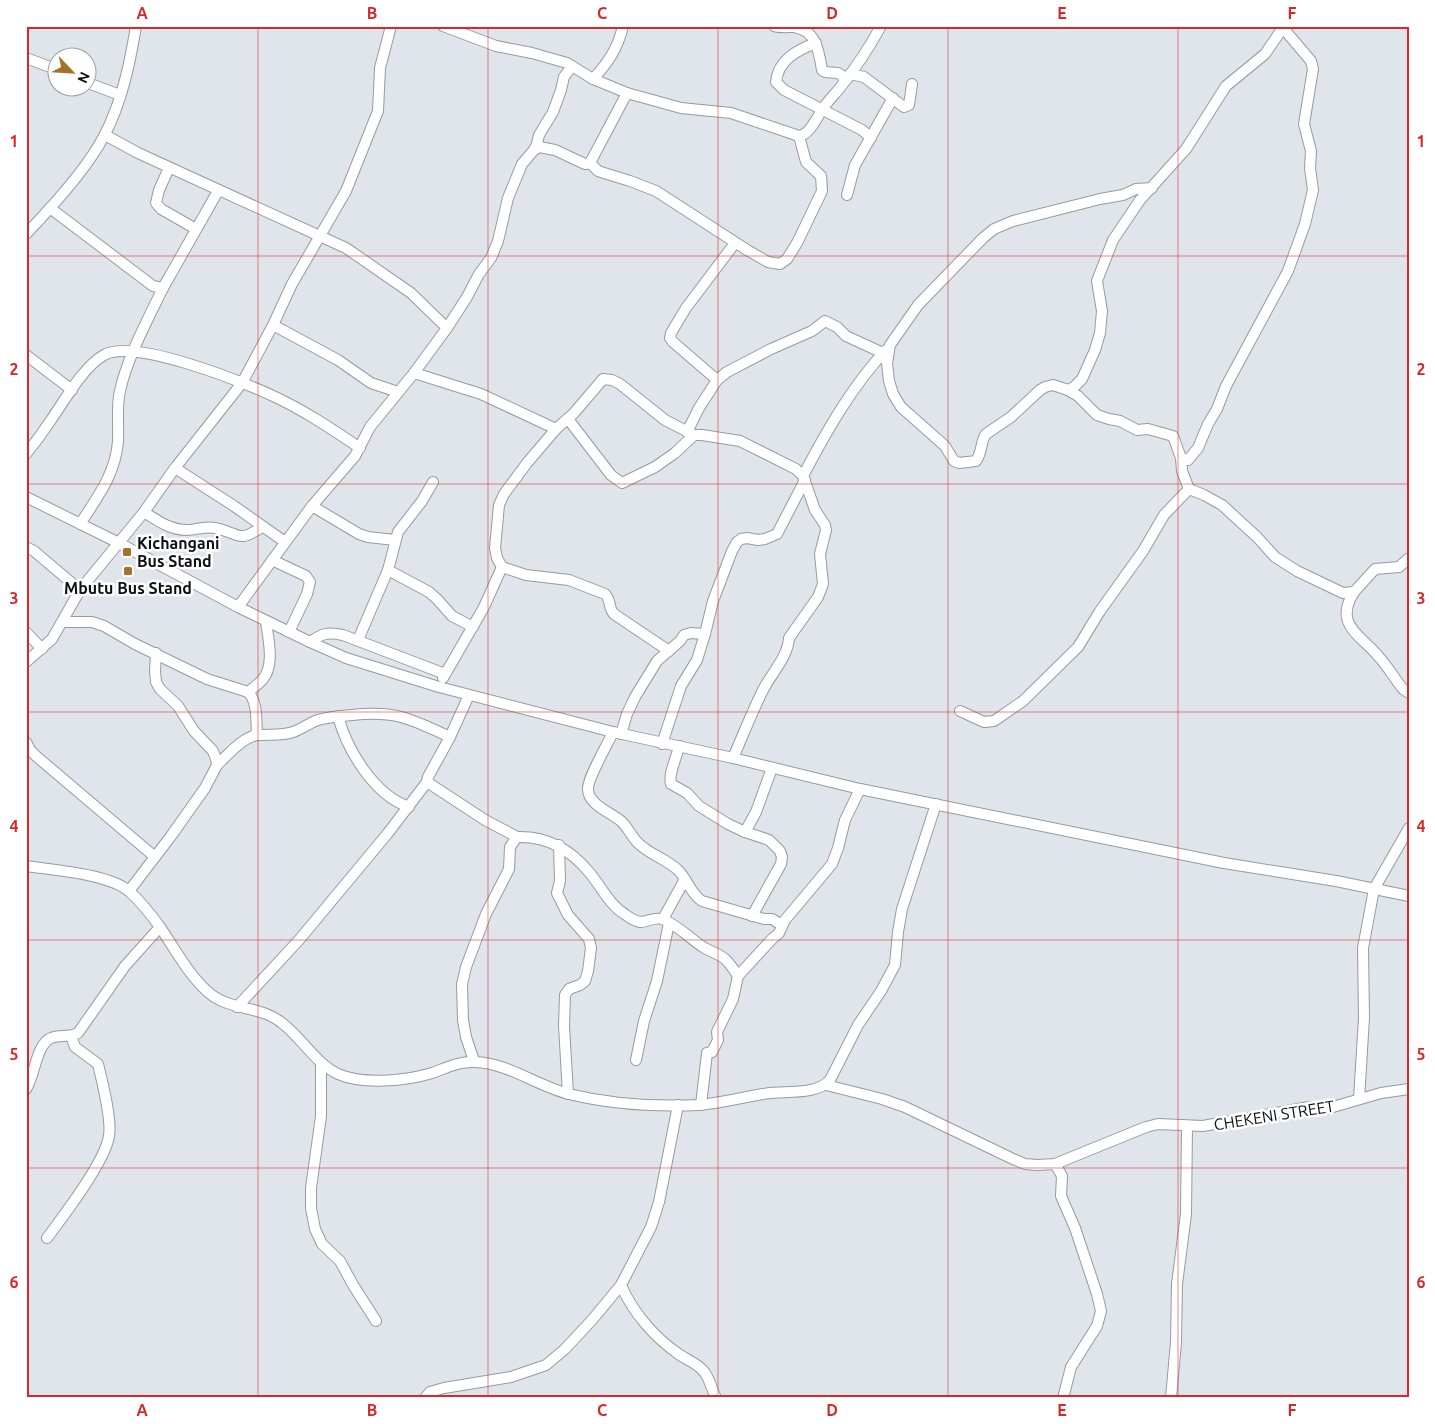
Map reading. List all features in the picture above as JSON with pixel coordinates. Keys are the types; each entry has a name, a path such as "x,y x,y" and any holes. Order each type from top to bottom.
{"street":[{"path":"26,234 50,208 92,156 105,135 128,70 136,26"},
{"path":"26,662 52,639 80,590 144,512 175,468 242,384 292,284 346,191 376,116 379,101 380,68 391,26"},
{"path":"443,26 496,46 540,55 572,66 593,79 627,94 681,108 731,113 799,136 803,136 810,128 822,108 849,77 871,45 880,26"},
{"path":"593,79 612,55 619,41 623,26"},
{"path":"774,26 802,29 816,43 822,70 849,77 864,77 904,107 907,107 913,88 912,84"},
{"path":"1068,390 1082,379 1100,333 1102,311 1097,281 1113,240 1137,204 1180,158 1226,86 1265,54 1284,27 1306,55 1313,69 1304,124 1311,151 1312,196 1305,224 1288,271 1226,386 1198,448 1188,460 1181,458"},
{"path":"816,43 791,54 776,82 784,90 862,130 871,138"},
{"path":"26,58 48,66"},
{"path":"238,607 312,506 355,456 370,427 414,373 447,328 479,274 494,253 508,198 522,164 534,150 540,133 553,112 564,76 572,66"},
{"path":"98,86 120,95"},
{"path":"590,163 627,94"},
{"path":"847,195 855,165 893,98"},
{"path":"105,135 138,154 321,236 356,254 411,293 447,328"},
{"path":"590,163 598,171 630,180 656,191 735,243 768,262 780,264 787,259 792,251 822,191 820,176 806,162 799,136"},
{"path":"534,150 539,147 546,148 585,164 590,163"},
{"path":"169,168 159,190 156,203 160,209 196,229"},
{"path":"662,744 681,686 697,660 706,634 712,601 737,542 748,538 765,540 777,534 816,450 855,388 918,306 983,238 994,229 1038,214 1123,195 1136,189 1152,188"},
{"path":"80,524 106,483 115,461 118,438 117,406 119,391 127,365 163,288 218,191"},
{"path":"50,208 153,286 163,288"},
{"path":"717,380 670,338 686,308 735,243"},
{"path":"568,419 611,475 622,483 655,467 675,453 691,433 699,408 717,380 727,372 771,349 812,332 825,321 837,327 846,336 886,349"},
{"path":"273,325 338,360 371,382 398,392"},
{"path":"886,349 889,381 893,394 902,407 945,446 954,461 959,463 976,460 980,454 983,438 986,434 1011,417 1045,387 1053,385 1078,396 1098,415 1108,420 1120,421 1137,430 1148,429 1173,436 1177,442 1182,471 1188,489"},
{"path":"26,454 85,373 110,352 134,351 184,362 271,395 360,448"},
{"path":"26,354 72,390"},
{"path":"414,373 481,394 556,429"},
{"path":"669,650 614,614 610,610 609,598 605,594 569,580 526,574 502,567 495,548 499,505 511,483 556,429 568,419 600,382 607,378 620,384 665,420 691,433 748,444 796,469 804,478 815,510 823,521 826,530 820,554 823,584 818,596 789,638 789,645 764,688 733,758"},
{"path":"175,468 285,542"},
{"path":"358,640 388,570 395,540 403,524 422,502 433,482"},
{"path":"1188,489 1222,505 1275,556 1296,571 1343,592 1354,592"},
{"path":"960,711 984,722 994,720 1023,701 1078,647 1100,611 1144,551 1164,515 1188,489"},
{"path":"26,497 119,543 238,607 310,642 346,658 439,687 662,744 733,758 860,789 1224,863 1409,896"},
{"path":"312,506 359,534 395,540"},
{"path":"144,512 177,530 206,527 246,537 262,527"},
{"path":"26,547 80,590"},
{"path":"1409,558 1399,567 1375,569 1346,604 1346,615 1361,641 1378,656 1403,689 1409,693"},
{"path":"272,560 306,576 310,582 307,594 289,632"},
{"path":"439,687 484,607 502,567"},
{"path":"388,570 429,592 452,616 473,627"},
{"path":"248,692 261,682 267,671 270,658 266,621"},
{"path":"62,622 99,624 208,679 248,692 254,702 257,735"},
{"path":"26,632 42,649"},
{"path":"310,642 320,634 328,633 358,640 445,674"},
{"path":"706,634 690,633 684,635 657,661 592,776 588,788 589,794 606,813 620,820 638,843 669,862 685,878 697,898 707,904 764,919 772,919 782,925"},
{"path":"156,653 154,671 156,682 160,689 178,706 194,731 213,751 216,765"},
{"path":"237,1007 298,940 409,807 427,782 469,695"},
{"path":"129,891 205,788 216,765 248,738 257,735 295,732 318,720 369,713 396,715 415,720 450,737"},
{"path":"338,716 343,733 353,752 376,784 392,800 409,807"},
{"path":"679,746 676,761 670,775 671,784 687,793 705,810 745,832 769,840 780,851 782,857 780,864 752,916"},
{"path":"27,750 155,857"},
{"path":"745,832 760,803 772,768"},
{"path":"427,782 486,820 517,837 542,839 568,851 589,872 613,904 625,915 640,922 651,919 666,921 680,928 703,947 722,957 738,976"},
{"path":"701,1105 707,1053 712,1052 718,1040 717,1032 733,999 738,976 772,939 780,933 782,925 832,864 845,820 860,789"},
{"path":"826,1085 834,1074 858,1024 881,991 895,965 902,909 936,804"},
{"path":"1359,1098 1364,1018 1363,948 1374,889 1409,828"},
{"path":"474,1061 466,1037 463,1020 462,984 486,914 509,869 510,847 517,837"},
{"path":"559,846 560,881 557,893 568,915 589,939 591,948 585,981 569,989 565,995 564,1026 568,1094"},
{"path":"26,866 77,873 108,881 129,891 160,927 192,974 208,992 228,1004 267,1014 279,1020 321,1064 353,1079 375,1080 419,1076 474,1061 512,1071 568,1094 628,1103 678,1105 701,1105 808,1090 826,1085 882,1099 905,1107 1025,1164 1055,1164 1062,1176 1061,1196 1075,1228 1098,1294 1101,1311 1098,1326 1071,1367 1063,1398"},
{"path":"636,1060 644,1021 657,981 666,921 685,878"},
{"path":"26,1090 45,1042 57,1036 71,1036 78,1033 125,966 160,927"},
{"path":"47,1238 90,1176 101,1157 109,1135 105,1099 98,1064 75,1046 71,1036"},
{"path":"321,1064 321,1116 311,1188 314,1229 322,1244 340,1261 376,1321"},
{"name":"CHEKENI STREET","path":"1055,1164 1146,1127 1158,1124 1203,1126 1308,1107 1326,1109 1381,1092 1409,1089"},
{"path":"425,1398 430,1392 444,1388 511,1377 546,1365 565,1349 621,1285 651,1226 659,1202 678,1105"},
{"path":"1171,1398 1176,1342 1177,1284 1186,1214 1187,1126"},
{"path":"621,1285 633,1309 660,1338 680,1355 698,1365 705,1374 716,1398"}],"place":[{"name":"Kichangani Bus Stand","path":"127,552"},
{"name":"Mbutu Bus Stand","path":"128,571"}]}
